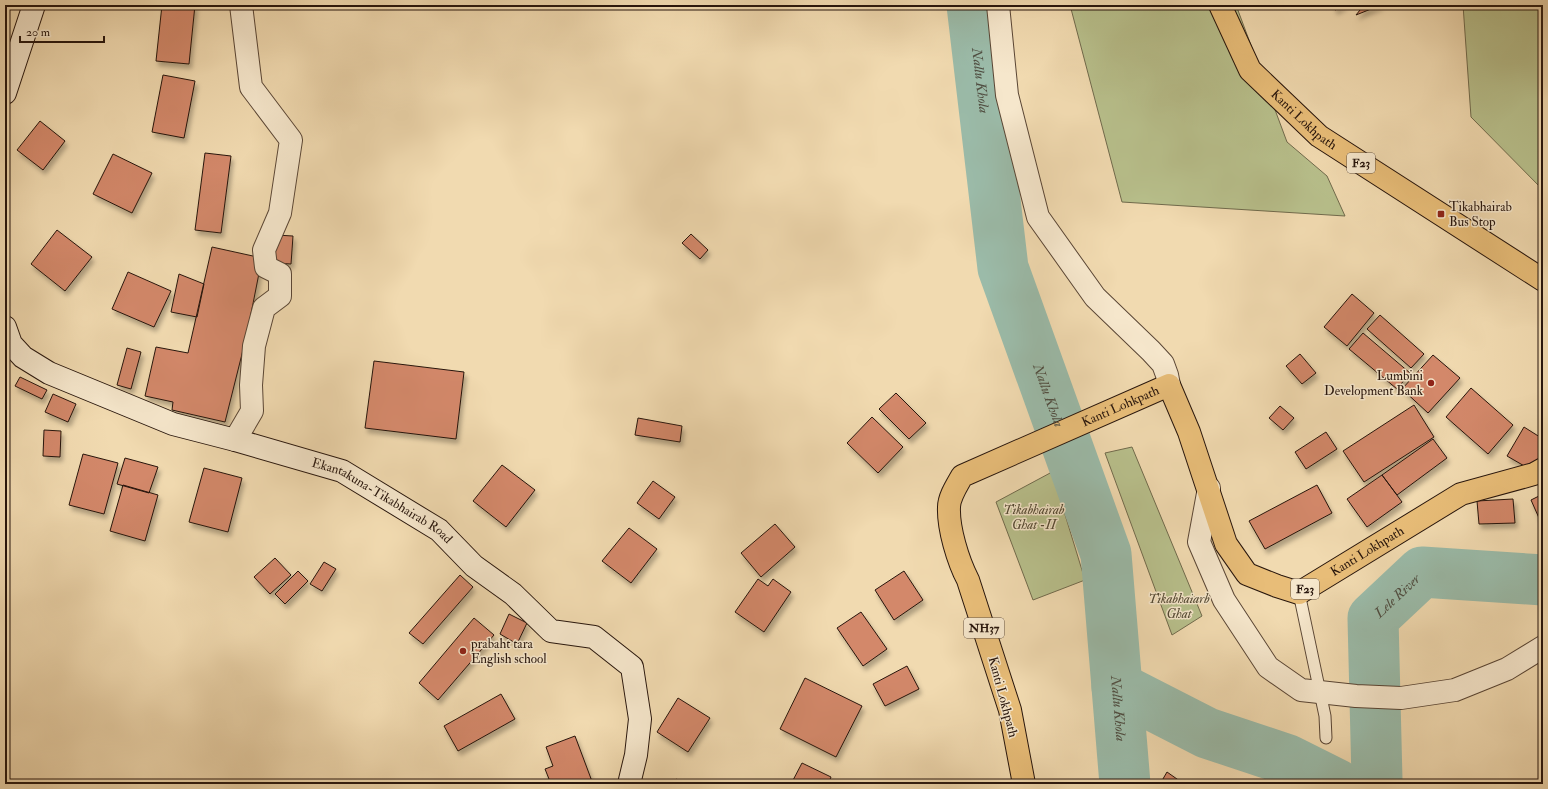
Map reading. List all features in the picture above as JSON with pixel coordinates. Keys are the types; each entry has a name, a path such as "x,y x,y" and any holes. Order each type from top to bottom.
{"main road":[{"name":"Kanti Lokhpath","path":"1220,5 1250,70 1319,136 1543,280"},
{"name":"Kanti Lohkpath","path":"962,476 1169,385"},
{"name":"F23","path":"1169,385 1189,432 1209,488 1226,544 1248,574 1276,586 1299,593"},
{"name":"Kanti Lokhpath","path":"1299,593 1461,494 1534,474 1543,469"},
{"name":"Kanti Lokhpath","path":"962,476 954,490 949,507 952,534 960,564 968,580 1010,710 1024,784"}],"street":[{"path":"5,93 34,5"},
{"path":"235,440 252,411 251,385 254,346 264,308 280,296 280,274 266,267 264,250 280,213 291,140 251,87 241,5"},
{"path":"998,5 1007,95 1038,217 1096,297 1151,351 1162,364 1167,375 1169,385"},
{"name":"Ekantakuna-Tikabhairab Road","path":"5,327 11,344 23,357 49,374 173,424 342,471 439,530 474,566 513,594 551,631 594,637 632,667 640,719 636,755 629,784"},
{"path":"1209,488 1199,542 1224,600 1268,667 1301,690 1356,696 1401,698 1455,690 1507,668 1543,647"}],"lane":[{"path":"1299,593 1325,716 1326,738"}],"green space":[{"path":"1070,5 1236,5 1287,142 1327,176 1345,216 1122,202"},
{"path":"1463,5 1543,5 1543,190 1471,117"},
{"name":"Tikabhaiarb Ghat","path":"1132,447 1202,616 1172,635 1105,453"},
{"name":"Tikabhairab Ghat -II","path":"1052,472 1085,580 1033,600 996,502"}],"building":[{"path":"162,5 195,5 189,64 156,61"},
{"path":"1333,5 1345,5 1335,10"},
{"path":"1364,5 1381,5 1356,15"},
{"path":"163,75 195,81 184,138 152,132"},
{"path":"40,121 65,141 43,170 17,150"},
{"path":"205,153 231,156 221,233 195,230"},
{"path":"113,154 152,173 132,213 93,194"},
{"path":"57,230 92,257 65,291 31,264"},
{"path":"691,234 708,250 700,259 682,243"},
{"path":"276,235 293,236 291,264 274,263"},
{"path":"212,247 262,258 247,334 225,422 172,410 173,402 145,396 156,347 188,353"},
{"path":"128,272 171,291 154,327 112,309"},
{"path":"179,274 204,284 197,317 171,312"},
{"path":"1352,294 1374,313 1347,346 1324,327"},
{"path":"1380,315 1424,354 1411,368 1367,329"},
{"path":"1363,333 1410,373 1397,389 1349,349"},
{"path":"127,348 141,352 131,389 117,385"},
{"path":"1300,354 1316,373 1302,384 1286,366"},
{"name":"Lumbini Development Bank","path":"1433,355 1460,378 1428,413 1402,389"},
{"path":"374,361 464,372 456,439 365,428"},
{"path":"20,377 47,390 42,399 15,386"},
{"path":"1471,388 1513,425 1488,454 1446,417"},
{"path":"896,393 926,423 909,439 879,409"},
{"path":"53,394 76,404 68,422 45,412"},
{"path":"1414,405 1434,437 1364,482 1343,451"},
{"path":"1280,406 1294,418 1283,430 1269,418"},
{"path":"872,417 903,447 878,473 847,443"},
{"path":"638,418 682,426 680,442 635,435"},
{"path":"1524,427 1543,439 1543,454 1533,471 1507,456"},
{"path":"44,430 61,431 60,457 43,456"},
{"path":"1326,432 1337,449 1306,469 1295,452"},
{"path":"1433,439 1447,458 1397,495 1382,475"},
{"path":"83,454 118,463 104,514 69,505"},
{"path":"125,458 158,467 149,493 117,484"},
{"path":"502,465 535,490 506,527 473,501"},
{"path":"204,468 242,478 228,532 189,522"},
{"path":"1382,475 1402,502 1367,527 1347,499"},
{"path":"653,481 675,497 659,519 637,503"},
{"path":"123,485 158,495 145,541 110,531"},
{"path":"1317,485 1332,513 1265,549 1249,521"},
{"path":"1543,494 1543,516 1539,518 1531,500"},
{"path":"1513,499 1515,523 1479,524 1477,501"},
{"path":"775,524 795,547 761,577 741,553"},
{"path":"629,528 657,549 631,583 602,561"},
{"path":"275,558 291,575 270,594 254,577"},
{"path":"324,562 336,569 322,591 310,584"},
{"path":"298,571 308,581 285,604 275,594"},
{"path":"904,571 923,600 894,620 875,590"},
{"path":"460,575 473,587 423,644 409,633"},
{"path":"758,579 768,586 773,579 791,592 764,632 735,612"},
{"path":"861,612 887,649 863,666 837,628"},
{"path":"509,614 527,623 517,644 500,634"},
{"name":"prabaht tara English school","path":"474,618 494,635 438,700 419,683"},
{"path":"907,666 919,689 885,706 873,684"},
{"path":"805,678 862,706 836,757 780,729"},
{"path":"501,694 515,719 458,751 444,726"},
{"path":"678,698 710,718 688,752 657,732"},
{"path":"575,736 593,784 551,784 545,769 553,766 546,747"},
{"path":"802,763 831,777 828,784 791,784"},
{"path":"1167,772 1184,784 1160,784"},
{"path":"677,779 680,784 669,784"}],"waterway":[{"name":"Nallu Khola","path":"972,5 1003,268 1106,554 1125,784"},
{"name":"Lele River","path":"1370,784 1377,780 1373,618 1422,572 1543,580"},
{"name":"Lele River","path":"1117,687 1207,733 1288,760 1336,784"}],"place":[{"name":"Tikabhairab Bus Stop","path":"1441,214"},
{"name":"Lumbini Development Bank","path":"1431,383"},
{"name":"prabaht tara English school","path":"463,651"}]}
